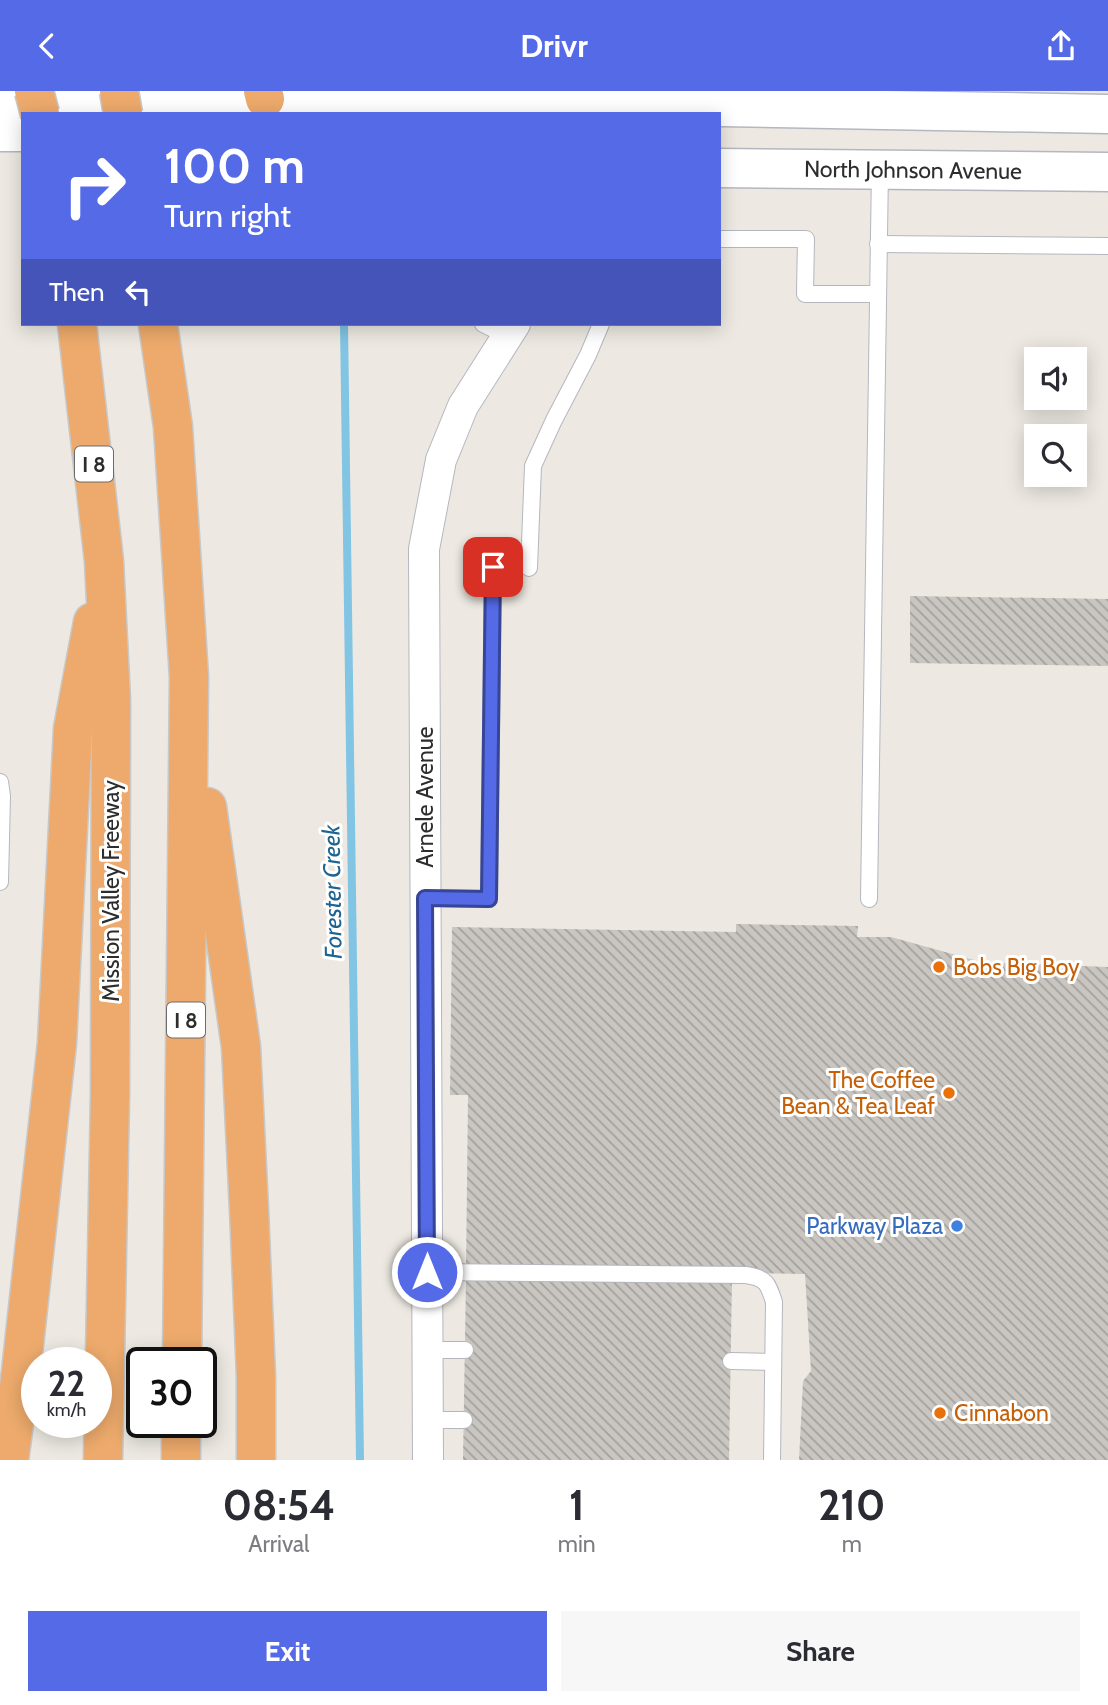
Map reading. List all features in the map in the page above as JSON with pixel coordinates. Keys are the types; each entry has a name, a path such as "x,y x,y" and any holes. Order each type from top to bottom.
{"highway":[{"path":"34,91 39,112"},
{"path":"119,91 123,112"},
{"name":"Mission Valley Freeway","path":"77,326 104,561 111,700 110,1096 103,1460"},
{"name":"I 8","path":"158,326 173,427 189,677 182,1347"},
{"path":"9,1460 57,1043 73,729 104,561"},
{"path":"189,677 241,1047 250,1209 256,1460"},
{"path":"84,1347 110,1096"},
{"path":"80,1460 81,1438"},
{"path":"181,1438 181,1460"}],"main road":[{"path":"0,94 264,95 1108,114"},
{"path":"0,132 21,132"},
{"name":"North Johnson Avenue","path":"721,168 1108,172"}],"street":[{"name":"Arnele Avenue","path":"428,1460 424,549 441,460 463,406 502,328"}],"lane":[{"path":"869,899 880,170"},
{"path":"721,239 806,239 806,294 877,294"},
{"path":"878,244 1108,246"},
{"path":"529,568 533,466 589,355 600,326"},
{"path":"425,898 489,899 493,567"},
{"path":"0,782 0,882"},
{"path":"427,1272 760,1277 769,1286 774,1302 772,1460"},
{"path":"428,1350 465,1350"},
{"path":"731,1361 773,1362"},
{"path":"428,1420 464,1420"}],"building":[{"path":"910,596 1108,599 1108,666 910,663"},
{"path":"736,924 858,926 857,937 891,937 981,962 1108,967 1108,1460 799,1460 803,1381 811,1371 805,1274 466,1269 468,1095 450,1095 452,927 736,932"},
{"path":"466,1279 732,1280 729,1460 463,1460"}],"waterway":[{"name":"Forester Creek","path":"344,326 360,1460"}],"place":[{"name":"Bobs Big Boy","path":"939,967"},
{"name":"The Coffee Bean & Tea Leaf","path":"949,1093"},
{"name":"Parkway Plaza","path":"957,1226"},
{"name":"Cinnabon","path":"940,1413"}],"route":[{"path":"427,1272 425,898 489,899 493,567"}]}
